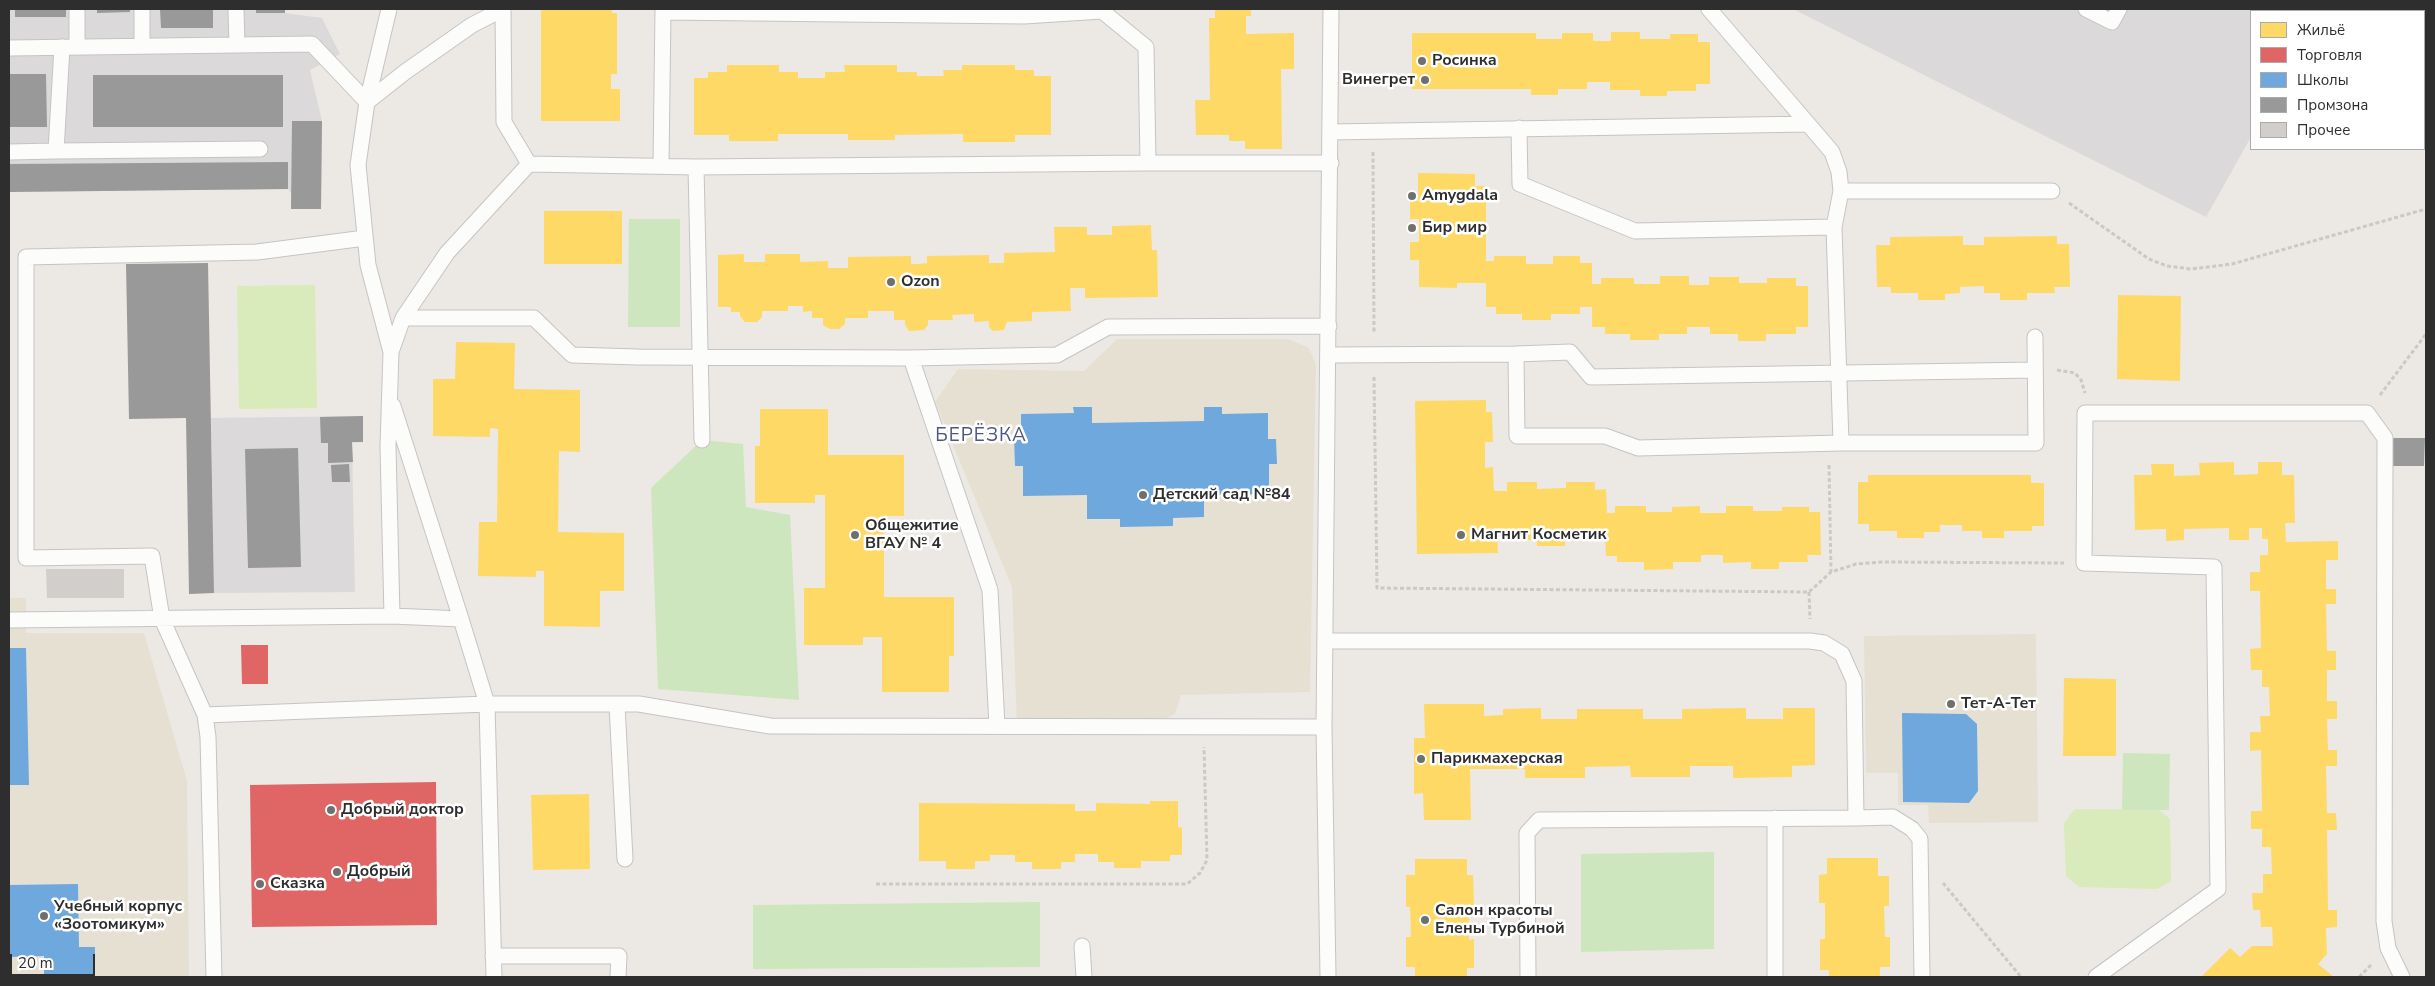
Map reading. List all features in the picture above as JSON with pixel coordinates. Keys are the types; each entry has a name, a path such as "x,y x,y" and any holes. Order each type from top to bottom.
{"lane":[{"path":"56,151 77,9"},
{"path":"142,9 142,46"},
{"path":"236,9 237,46"},
{"path":"388,9 367,102 358,165 368,265 391,352"},
{"path":"367,102 457,35 503,9 504,122 529,164"},
{"path":"1328,977 1324,727 1331,164 1331,9"},
{"path":"1709,9 1832,152 1840,172 1841,190 1834,227 1840,374 1835,443"},
{"path":"2086,9 2112,22 2119,9"},
{"path":"661,166 663,10 1025,12 1102,10 1146,47 1148,162"},
{"path":"9,48 312,44 367,102"},
{"path":"1331,132 1808,124"},
{"path":"1519,128 1520,184 1635,231 1834,227"},
{"path":"9,152 260,149"},
{"path":"392,616 388,447 391,352 403,318 447,253 529,164 696,167 1148,162 1331,164"},
{"path":"696,167 702,440"},
{"path":"1841,190 2052,192"},
{"path":"214,977 208,738 205,715 162,618 152,556 26,558 26,257 257,252 365,238"},
{"path":"403,318 534,318 572,355 699,357 911,358 1057,356 1108,327 1328,326"},
{"path":"1516,354 1518,436 1605,436 1638,448 1835,443 2036,443 2035,337"},
{"path":"1328,354 1516,354 1570,352 1591,377 2035,370"},
{"path":"911,358 990,590 996,726"},
{"path":"389,395 487,704 494,977"},
{"path":"2096,977 2218,889 2214,567 2084,563 2085,413 2367,413 2385,438 2384,921 2388,948 2402,977"},
{"path":"9,620 392,616 461,619"},
{"path":"1325,641 1810,641 1824,643 1842,654 1854,681 1856,818"},
{"path":"205,715 487,704 640,704 770,726 1324,727"},
{"path":"617,705 625,859"},
{"path":"1528,977 1528,833 1539,820 1893,817 1912,829 1920,839 1922,977"},
{"path":"1775,818 1775,977"},
{"path":"1082,946 1084,977"},
{"path":"493,956 619,956 618,977"}],"path":[{"path":"2052,192 2149,259 2167,266 2191,269 2232,264 2426,208"},
{"path":"2367,413 2426,334"},
{"path":"2035,370 2066,370 2075,373 2081,380 2085,390 2085,413"},
{"path":"1831,572 1835,443"},
{"path":"1377,588 1809,592 1831,572 1856,564 1882,562 2084,563"},
{"path":"1809,592 1810,641"},
{"path":"876,884 1187,884 1200,873 1207,860 1204,727"},
{"path":"1920,855 2021,977"}],"shaded area":[{"path":"9,9 285,9 285,13 322,18 340,54 310,70 322,121 321,209 291,209 291,193 288,189 9,192"},
{"path":"1793,9 2317,9 2250,10 2250,139 2206,217"},
{"name":"Детский сад №84","path":"1117,339 1288,339 1309,348 1316,365 1310,692 1181,695 1175,714 1148,728 1017,728 1012,587 935,402 958,369 1084,371"},
{"path":"363,416 363,442 352,443 355,592 214,593 211,418"},
{"path":"9,598 26,598 26,633 144,633 187,781 189,977 9,977"},
{"name":"Тет-А-Тет","path":"2036,634 2038,822 1929,823 1928,805 1898,805 1898,773 1866,773 1864,636"}],"green space":[{"path":"629,219 680,219 680,327 628,327"},
{"path":"315,285 317,408 239,409 237,286"},
{"path":"702,440 743,444 746,507 790,515 799,700 658,689 651,488"},
{"path":"2123,753 2170,754 2169,810 2122,810"},
{"path":"2075,809 2159,810 2170,819 2171,881 2157,889 2079,887 2066,876 2064,823"},
{"path":"1714,852 1714,949 1581,952 1581,854"},
{"path":"1040,902 1040,967 753,969 753,905"}],"building: Жильё":[{"path":"541,9 612,9 612,13 617,13 617,74 611,74 611,89 620,89 620,121 541,121"},
{"path":"1215,9 1251,9 1251,16 1246,16 1246,34 1294,33 1294,69 1281,69 1282,149 1245,149 1245,141 1229,141 1229,135 1196,135 1195,100 1210,100 1209,18 1215,18"},
{"path":"1611,32 1640,32 1640,39 1670,39 1670,34 1698,34 1698,42 1710,42 1710,84 1696,84 1696,91 1667,91 1667,96 1640,96 1640,90 1610,90 1610,82 1587,82 1587,89 1558,89 1558,95 1531,95 1531,89 1412,89 1412,33 1536,33 1536,39 1562,39 1562,33 1593,33 1593,41 1611,41"},
{"path":"727,65 779,65 779,72 798,72 798,78 825,78 825,72 845,72 844,65 897,65 897,72 917,72 917,76 944,76 943,70 962,70 962,65 1015,65 1015,70 1034,70 1034,76 1051,76 1051,135 1015,135 1015,142 963,142 963,134 895,135 895,140 848,140 848,134 778,134 778,141 729,141 729,135 694,135 694,78 708,78 708,72 727,72"},
{"path":"1418,173 1475,174 1475,186 1486,186 1486,261 1494,261 1494,256 1526,256 1526,264 1553,264 1553,256 1580,256 1580,263 1592,263 1592,284 1601,284 1601,278 1634,278 1634,284 1660,284 1660,276 1689,276 1689,285 1709,285 1709,277 1739,277 1739,283 1767,283 1767,278 1796,278 1796,286 1808,286 1808,327 1796,327 1796,334 1766,334 1766,341 1738,341 1738,334 1710,334 1710,327 1687,327 1687,334 1659,334 1659,340 1630,340 1630,334 1605,334 1605,327 1592,327 1592,307 1580,307 1580,314 1551,314 1551,320 1522,320 1522,314 1496,314 1496,307 1486,307 1486,283 1457,283 1457,288 1419,287 1419,260 1410,260 1410,242 1419,242 1419,219 1410,219 1410,201 1418,201"},
{"path":"544,211 622,211 622,264 544,264"},
{"path":"1151,225 1152,250 1157,250 1158,297 1085,298 1085,288 1070,288 1071,311 1032,312 1032,321 1007,322 1004,330 993,331 989,327 989,321 974,322 974,314 952,315 953,320 928,320 928,325 924,330 909,331 905,325 905,320 894,320 894,311 868,311 868,318 845,318 845,324 839,329 830,329 823,325 823,318 812,318 812,311 803,312 803,306 788,306 788,311 762,311 762,317 757,322 745,322 740,316 740,312 731,312 731,307 718,307 718,255 744,254 744,262 765,262 765,254 800,254 800,262 828,261 828,268 848,268 848,257 911,256 911,264 919,264 927,263 927,256 989,255 989,263 1004,263 1004,253 1055,252 1054,227 1087,227 1087,235 1112,235 1112,226"},
{"path":"1963,236 1963,245 1984,245 1984,237 2057,236 2057,244 2069,244 2070,287 2054,287 2055,293 2027,293 2027,300 2000,300 2000,293 1984,293 1984,286 1960,287 1960,293 1945,294 1945,300 1918,300 1918,293 1891,293 1891,287 1877,287 1876,245 1890,245 1890,237"},
{"path":"2118,295 2181,296 2180,381 2117,379"},
{"path":"456,342 515,343 514,389 580,390 580,452 559,451 558,532 624,533 624,591 600,591 600,627 544,626 544,571 536,571 536,577 478,576 479,522 497,522 498,429 490,428 490,437 433,436 433,379 455,379"},
{"path":"1486,400 1486,412 1492,412 1493,442 1485,442 1485,468 1493,467 1494,491 1507,491 1507,482 1537,482 1537,489 1566,488 1566,482 1595,482 1595,490 1606,489 1607,513 1615,513 1615,506 1646,506 1646,512 1672,512 1672,507 1700,506 1700,513 1726,513 1726,506 1753,506 1753,511 1782,511 1782,507 1809,507 1809,512 1820,512 1821,555 1807,555 1808,562 1779,562 1779,569 1751,569 1751,562 1723,563 1723,555 1701,555 1701,562 1673,562 1673,569 1644,570 1644,562 1617,562 1617,556 1606,556 1605,534 1593,534 1593,540 1565,540 1565,546 1537,546 1537,540 1508,540 1508,535 1497,535 1498,553 1417,554 1415,401"},
{"name":"Общежитие ВГАУ № 4","path":"760,409 828,409 828,455 904,455 904,516 884,516 884,597 954,597 954,656 949,656 949,692 882,692 882,637 863,637 863,645 804,645 804,588 825,588 825,495 815,495 815,503 755,503 755,446 760,446"},
{"path":"2234,462 2234,475 2258,474 2258,462 2282,462 2282,475 2294,475 2295,523 2285,523 2286,542 2338,541 2338,560 2326,560 2326,589 2336,589 2336,604 2326,604 2327,651 2336,651 2336,670 2327,670 2327,701 2337,701 2337,719 2327,719 2328,750 2337,750 2337,766 2326,766 2327,813 2336,813 2337,830 2327,830 2328,910 2337,910 2337,927 2326,928 2327,954 2318,964 2334,977 2201,977 2230,948 2240,957 2252,946 2273,946 2272,927 2261,927 2260,910 2253,910 2252,893 2263,893 2263,874 2272,874 2271,847 2262,847 2262,829 2251,829 2251,811 2262,811 2261,750 2250,751 2250,732 2261,732 2260,716 2270,716 2269,687 2262,687 2262,670 2251,670 2250,649 2261,648 2260,591 2250,591 2250,572 2260,572 2260,555 2268,555 2268,539 2262,539 2262,528 2249,528 2249,540 2229,540 2229,528 2184,529 2184,540 2166,541 2166,529 2135,530 2134,475 2152,475 2151,464 2174,464 2174,476 2200,475 2199,463"},
{"path":"1868,475 2031,475 2031,483 2044,483 2044,526 2032,526 2032,531 2004,531 2004,538 1982,538 1982,531 1962,531 1962,525 1940,525 1940,532 1924,532 1924,538 1897,538 1897,531 1869,531 1869,524 1858,524 1858,482 1868,482"},
{"path":"2064,678 2116,679 2116,756 2063,756"},
{"path":"1424,704 1484,704 1484,716 1503,715 1503,709 1541,708 1541,719 1577,719 1577,709 1643,709 1643,719 1682,719 1682,709 1746,708 1746,719 1783,719 1783,708 1815,708 1815,765 1792,766 1792,777 1733,778 1733,766 1690,766 1690,777 1631,777 1630,766 1585,767 1585,778 1525,778 1525,769 1470,769 1471,820 1424,820 1423,793 1414,794 1414,738 1425,738"},
{"path":"589,794 590,869 533,870 531,795"},
{"path":"1150,801 1178,801 1178,827 1182,828 1182,855 1170,855 1170,861 1141,861 1141,868 1114,868 1114,862 1098,862 1098,854 1075,854 1075,862 1061,862 1061,869 1032,869 1032,862 1015,862 1015,855 990,855 990,861 975,861 975,869 946,869 946,861 919,861 919,803 1075,804 1075,811 1096,811 1096,803 1150,804"},
{"path":"1827,858 1878,858 1878,876 1889,876 1889,906 1884,906 1885,937 1890,937 1890,967 1880,967 1880,977 1829,977 1829,970 1820,970 1820,939 1825,939 1825,903 1819,903 1819,875 1827,874"},
{"path":"1415,859 1467,859 1467,875 1473,875 1474,905 1469,905 1469,940 1474,939 1474,968 1467,968 1467,977 1415,977 1415,967 1406,967 1406,937 1411,937 1410,907 1406,907 1406,875 1415,875"}],"building: Торговля":[{"path":"241,645 268,645 268,684 242,684"},
{"path":"436,782 437,925 252,927 250,785"}],"building: Школы":[{"path":"1073,407 1092,407 1092,423 1204,421 1204,407 1222,407 1222,414 1268,413 1268,439 1276,439 1277,464 1269,464 1269,494 1204,495 1204,517 1173,518 1173,526 1120,527 1120,519 1087,519 1087,495 1023,496 1023,466 1015,466 1014,438 1021,438 1021,414 1074,413"},
{"path":"9,648 26,648 29,785 9,785"},
{"path":"1902,713 1966,714 1977,724 1978,791 1969,803 1903,802"},
{"name":"Учебный корпус «Зоотомикум»","path":"78,884 79,947 95,947 95,977 44,977 44,956 9,957 9,885"}],"building: Промзона":[{"path":"15,9 66,9 66,17 15,17"},
{"path":"97,9 130,9 130,12 97,13"},
{"path":"160,9 213,9 213,28 161,28"},
{"path":"256,9 285,9 285,13 256,13"},
{"path":"9,74 46,74 47,127 9,127"},
{"path":"93,75 283,75 283,127 93,127"},
{"path":"292,121 322,121 321,209 291,209"},
{"path":"288,162 288,189 9,192 9,164"},
{"path":"208,263 214,593 189,594 186,418 129,419 126,264"},
{"path":"363,416 363,442 352,442 353,462 328,463 328,443 321,443 320,417"},
{"path":"2385,438 2425,438 2424,466 2385,466"},
{"path":"298,448 301,567 248,568 245,449"},
{"path":"349,464 350,482 332,482 331,465"}],"building: Прочее":[{"path":"46,569 124,569 124,598 47,598"}],"place":[{"name":"Росинка","path":"1422,61"},
{"name":"Винегрет","path":"1425,80"},
{"name":"Amygdala","path":"1412,196"},
{"name":"Бир мир","path":"1412,228"},
{"name":"Ozon","path":"891,282"},
{"name":"Детский сад №84","path":"1143,495"},
{"name":"Общежитие ВГАУ № 4","path":"855,535"},
{"name":"Магнит Косметик","path":"1461,535"},
{"name":"Тет-А-Тет","path":"1951,704"},
{"name":"Парикмахерская","path":"1421,759"},
{"name":"Добрый доктор","path":"331,810"},
{"name":"Добрый","path":"337,872"},
{"name":"Сказка","path":"260,884"},
{"name":"Учебный корпус «Зоотомикум»","path":"44,916"},
{"name":"Салон красоты Елены Турбиной","path":"1425,920"}],"district":[{"name":"БЕРЁЗКА","path":"981,436"}]}
